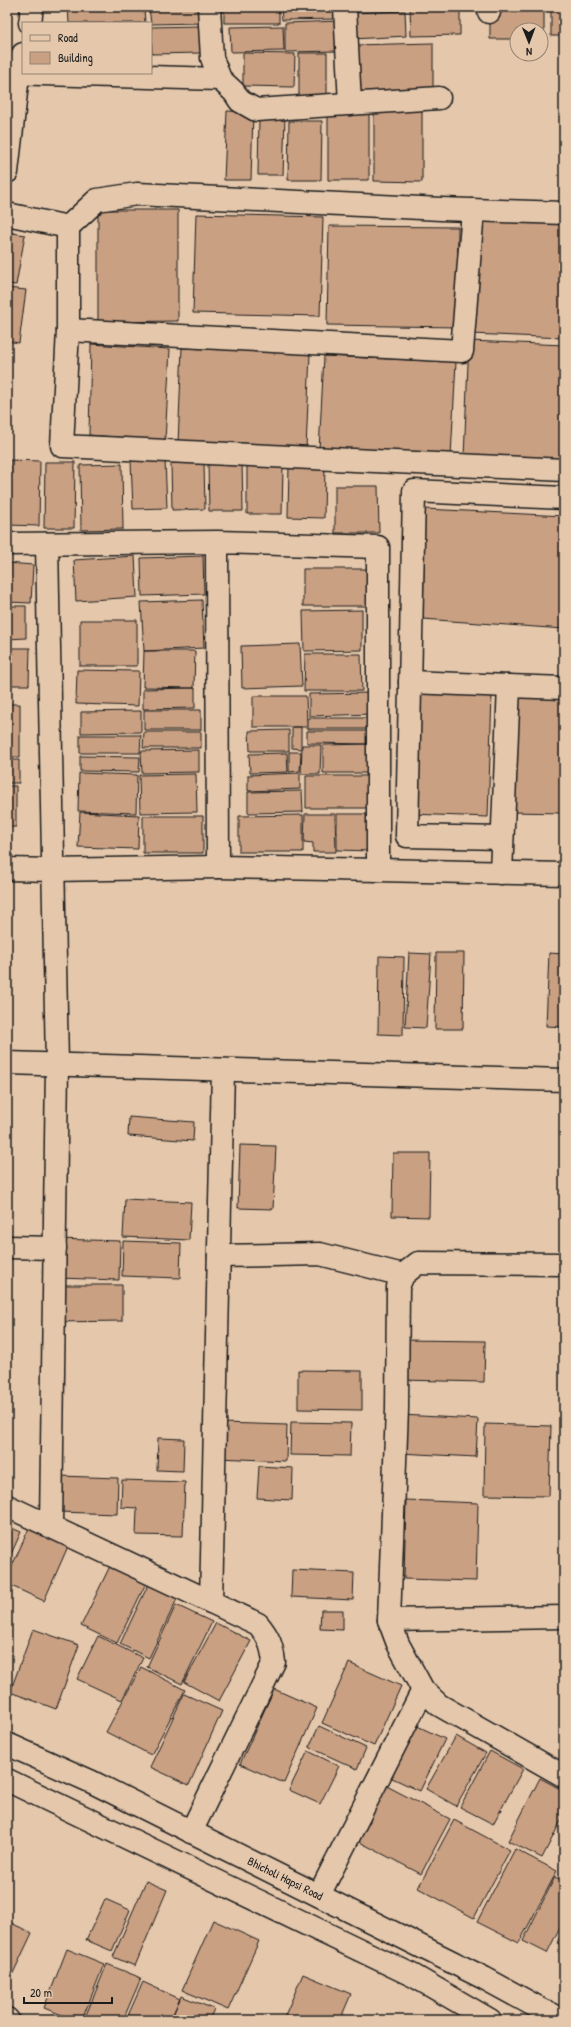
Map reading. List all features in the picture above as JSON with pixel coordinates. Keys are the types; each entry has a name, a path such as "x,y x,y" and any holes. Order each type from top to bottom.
{"street":[{"path":"30,22 32,7"},
{"path":"209,7 212,58 220,79 234,92 240,101 256,110 440,98"},
{"path":"344,7 350,104"},
{"path":"7,172 16,68"},
{"path":"127,74 220,79"},
{"path":"564,213 136,194 98,200 68,227 68,330 62,446 564,470"},
{"path":"68,330 462,350 473,210"},
{"path":"7,214 68,227"},
{"path":"502,838 407,836 414,491 564,498"},
{"path":"7,544 122,541 217,542 378,547 378,870"},
{"path":"217,542 218,867"},
{"path":"47,544 57,1065 51,1526"},
{"path":"410,682 564,688"},
{"path":"501,873 509,686"},
{"path":"7,869 53,870 218,867 564,874"},
{"path":"7,1063 564,1080"},
{"path":"211,1602 223,1070"},
{"path":"7,1247 55,1248"},
{"path":"218,1256 320,1254 403,1275"},
{"path":"564,1264 418,1263 403,1275 398,1287 397,1410 389,1620 398,1644 423,1690 439,1705 564,1776"},
{"path":"7,1506 258,1624 266,1634 272,1645 274,1662 191,1832"},
{"path":"389,1620 564,1617"},
{"path":"319,1895 423,1690"},
{"name":"Bhicholi Hapsi Road","path":"7,1744 92,1782 319,1895 484,1978 560,2020"},
{"path":"7,1780 414,1976 490,2020"}],"building":[{"path":"68,7 144,7 145,22 69,22"},
{"path":"149,7 200,7 201,23 152,24"},
{"path":"224,7 279,7 279,23 224,23"},
{"path":"281,7 337,7 337,19 282,20"},
{"path":"352,7 405,7 405,8 352,9"},
{"path":"410,7 460,7 460,35 411,36"},
{"path":"545,7 545,8 499,8"},
{"path":"551,7 564,7 564,36 551,36"},
{"path":"405,11 406,36 353,39 352,13"},
{"path":"544,11 544,22 509,22 509,39 490,39 490,12"},
{"path":"340,21 341,51 285,52 285,23"},
{"path":"200,26 201,53 152,54 152,27"},
{"path":"283,26 284,51 231,52 230,27"},
{"path":"433,43 433,90 353,92 353,45"},
{"path":"243,53 295,54 294,87 243,86"},
{"path":"299,53 327,53 327,100 299,100"},
{"path":"328,110 369,110 369,180 328,180"},
{"path":"374,110 422,110 422,182 374,181"},
{"path":"227,111 253,112 251,180 224,180"},
{"path":"259,117 285,117 283,175 258,175"},
{"path":"289,121 322,121 321,180 288,180"},
{"path":"98,210 178,210 178,321 98,322"},
{"path":"196,214 323,217 320,316 193,313"},
{"path":"476,219 564,223 564,338 471,334"},
{"path":"329,226 458,227 457,327 327,325"},
{"path":"7,232 25,235 16,285 7,284"},
{"path":"7,288 26,290 19,343 7,341"},
{"path":"469,341 564,345 563,461 464,457"},
{"path":"91,344 170,349 165,441 89,435"},
{"path":"182,348 310,353 306,449 178,444"},
{"path":"324,356 456,362 451,456 319,450"},
{"path":"10,460 40,461 39,526 9,525"},
{"path":"165,460 167,508 133,509 131,461"},
{"path":"45,462 75,462 74,528 44,528"},
{"path":"208,462 242,462 243,511 209,511"},
{"path":"171,463 204,463 205,509 172,510"},
{"path":"122,464 123,529 81,530 80,465"},
{"path":"247,464 283,464 282,514 247,514"},
{"path":"289,465 325,465 324,518 288,517"},
{"path":"335,486 378,486 379,533 335,533"},
{"path":"425,509 564,516 564,629 423,619"},
{"path":"135,556 137,597 76,601 74,560"},
{"path":"203,556 204,594 142,596 141,558"},
{"path":"7,563 33,565 31,603 7,602"},
{"path":"303,569 370,569 370,606 303,606"},
{"path":"202,600 204,648 144,651 141,602"},
{"path":"7,606 26,606 26,638 7,639"},
{"path":"362,610 362,650 304,651 303,611"},
{"path":"80,620 137,620 137,666 80,666"},
{"path":"300,644 302,686 242,688 241,646"},
{"path":"7,648 30,648 29,685 7,685"},
{"path":"144,651 195,651 194,688 143,687"},
{"path":"305,654 361,654 362,691 304,691"},
{"path":"77,670 139,671 138,706 76,704"},
{"path":"195,688 195,708 143,709 143,689"},
{"path":"414,692 492,694 488,817 411,814"},
{"path":"372,693 373,714 309,716 309,694"},
{"path":"512,695 564,695 564,813 511,812"},
{"path":"253,696 306,696 307,727 253,727"},
{"path":"7,704 20,704 20,757 7,757"},
{"path":"144,710 201,710 201,730 144,730"},
{"path":"141,711 141,732 81,733 81,712"},
{"path":"308,718 372,718 372,729 308,729"},
{"path":"292,727 301,727 301,749 292,748"},
{"path":"289,730 289,751 250,751 249,731"},
{"path":"307,731 372,731 372,744 307,743"},
{"path":"144,732 201,732 201,748 143,748"},
{"path":"80,735 141,735 140,753 80,753"},
{"path":"371,744 372,773 323,773 323,745"},
{"path":"302,745 321,745 320,774 301,774"},
{"path":"199,750 199,772 142,773 141,751"},
{"path":"289,752 301,752 300,771 289,772"},
{"path":"287,753 288,772 250,773 249,754"},
{"path":"80,756 140,757 139,772 80,771"},
{"path":"7,760 19,760 19,783 7,783"},
{"path":"79,773 137,775 136,813 78,811"},
{"path":"300,773 300,789 248,791 248,775"},
{"path":"196,774 197,812 140,813 139,775"},
{"path":"306,776 375,776 375,808 306,808"},
{"path":"7,786 16,786 16,827 7,827"},
{"path":"302,791 303,812 248,813 248,792"},
{"path":"80,812 139,815 138,849 78,847"},
{"path":"305,814 335,814 336,852 313,852 313,843 304,842"},
{"path":"337,814 373,814 373,851 337,850"},
{"path":"303,815 303,852 239,852 239,816"},
{"path":"143,816 203,816 203,853 143,853"},
{"path":"409,953 431,954 426,1028 405,1027"},
{"path":"436,953 464,953 463,1029 435,1029"},
{"path":"549,953 564,954 564,1027 546,1026"},
{"path":"379,956 404,957 403,1035 378,1034"},
{"path":"129,1117 194,1122 193,1141 128,1136"},
{"path":"240,1145 276,1146 273,1209 238,1208"},
{"path":"393,1153 430,1153 429,1217 392,1216"},
{"path":"125,1199 191,1202 189,1240 123,1237"},
{"path":"58,1239 120,1241 119,1280 57,1278"},
{"path":"123,1241 181,1243 180,1278 122,1276"},
{"path":"54,1285 122,1285 122,1321 55,1322"},
{"path":"403,1340 485,1341 484,1382 402,1380"},
{"path":"298,1370 362,1371 362,1410 298,1409"},
{"path":"401,1415 478,1419 476,1457 399,1453"},
{"path":"291,1422 351,1423 350,1456 290,1455"},
{"path":"221,1423 287,1425 286,1461 219,1458"},
{"path":"485,1424 551,1426 549,1496 484,1495"},
{"path":"158,1438 184,1439 183,1471 157,1470"},
{"path":"259,1466 293,1468 292,1500 257,1498"},
{"path":"60,1476 118,1478 117,1514 59,1512"},
{"path":"122,1480 185,1482 183,1536 136,1535 137,1508 121,1507"},
{"path":"406,1500 478,1503 476,1581 404,1579"},
{"path":"7,1526 21,1532 7,1563"},
{"path":"30,1526 69,1544 44,1601 7,1584 7,1577"},
{"path":"111,1564 147,1581 117,1643 81,1626"},
{"path":"292,1570 354,1573 353,1600 291,1597"},
{"path":"149,1583 178,1597 149,1658 120,1644"},
{"path":"176,1605 212,1622 182,1684 147,1667"},
{"path":"321,1610 343,1610 343,1630 320,1629"},
{"path":"216,1623 251,1641 219,1701 184,1682"},
{"path":"33,1629 79,1645 56,1709 10,1692"},
{"path":"98,1636 143,1658 122,1700 77,1679"},
{"path":"349,1663 401,1686 374,1746 322,1723"},
{"path":"141,1667 185,1690 151,1755 106,1732"},
{"path":"274,1689 317,1708 284,1783 240,1764"},
{"path":"184,1694 222,1711 189,1785 150,1767"},
{"path":"413,1724 445,1739 420,1791 388,1776"},
{"path":"319,1726 366,1748 357,1769 309,1747"},
{"path":"456,1736 486,1753 456,1806 426,1789"},
{"path":"308,1751 339,1766 320,1804 289,1790"},
{"path":"490,1751 523,1769 493,1824 460,1807"},
{"path":"540,1778 564,1791 564,1815 542,1858 508,1841"},
{"path":"379,1782 450,1819 421,1874 350,1837"},
{"path":"454,1820 510,1850 474,1918 418,1888"},
{"path":"515,1849 557,1871 519,1943 477,1922"},
{"path":"555,1877 564,1881 564,1919 547,1953 523,1941"},
{"path":"146,1881 167,1890 135,1966 113,1957"},
{"path":"105,1899 130,1910 112,1951 86,1940"},
{"path":"213,1920 259,1941 228,2010 182,1990"},
{"path":"7,1921 32,1933 7,1986"},
{"path":"564,1928 564,1946 557,1943"},
{"path":"67,1949 104,1964 82,2020 75,2020 44,2008"},
{"path":"107,1964 141,1978 123,2020 84,2020"},
{"path":"303,1974 351,1994 340,2020 283,2020"},
{"path":"143,1982 180,1999 170,2020 126,2020"},
{"path":"181,1996 214,2009 209,2020 171,2020"}]}
